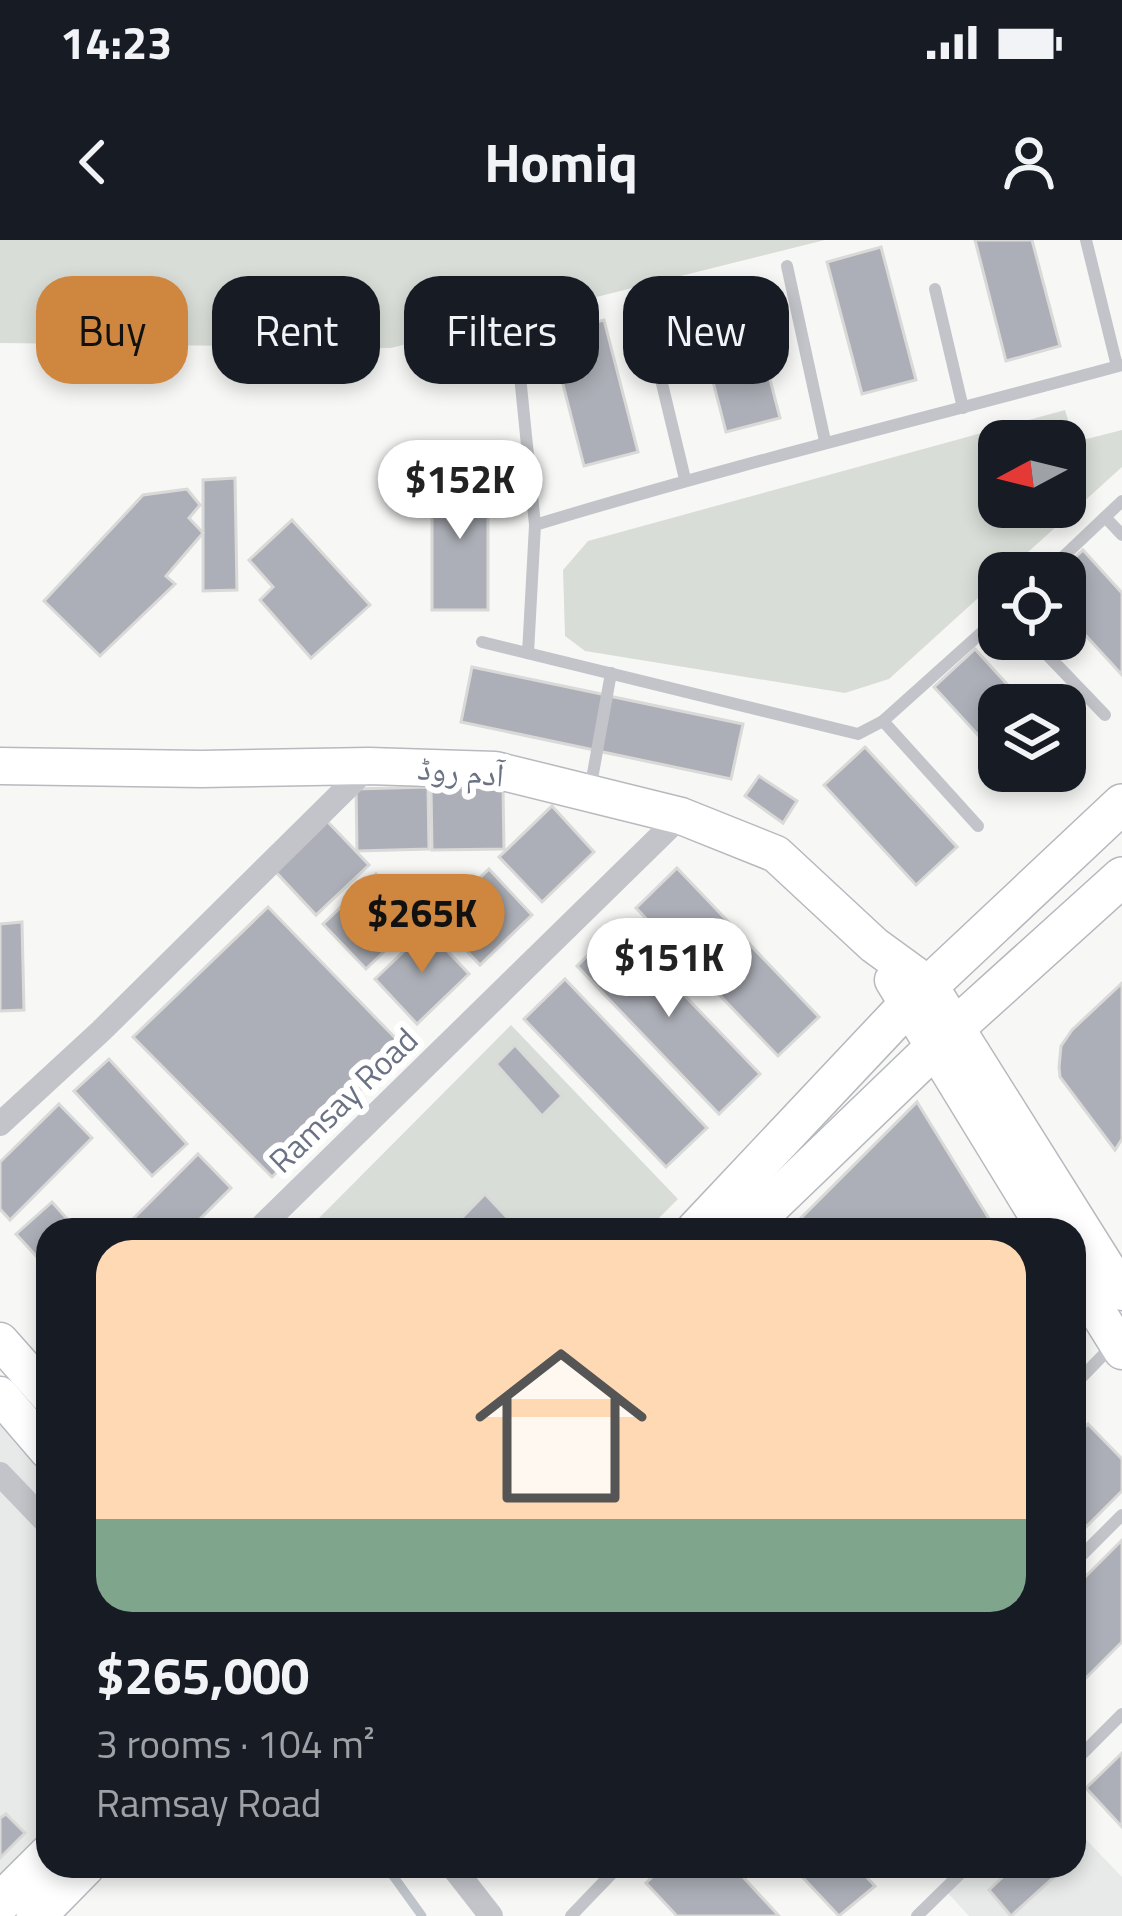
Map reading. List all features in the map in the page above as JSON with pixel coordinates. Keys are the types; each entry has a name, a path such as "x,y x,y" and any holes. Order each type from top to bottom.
{"main road":[{"path":"707,1218 918,995 1122,804"},
{"path":"758,1218 946,1037 1118,890"},
{"path":"0,1903 36,1867"},
{"path":"36,1916 73,1878"}],"street":[{"name":"آدم روڈ","path":"0,766 495,770 681,816 776,854 874,945 918,995 946,1037"},
{"path":"0,1124 369,766"},
{"name":"Ramsay Road","path":"270,1218 681,816"},
{"path":"946,1037 1040,1218"},
{"path":"946,1037 1071,1218"},
{"path":"1086,1240 1122,1292"},
{"path":"1086,1293 1119,1347"},
{"path":"0,1340 36,1380"},
{"path":"0,1395 36,1437"},
{"path":"0,1474 36,1512"},
{"path":"461,1878 491,1916"}],"lane":[{"path":"535,525 685,479 1120,365 1086,240"},
{"path":"788,266 825,441"},
{"path":"934,289 963,409"},
{"path":"521,384 535,525 528,653"},
{"path":"662,384 685,479"},
{"path":"1069,552 1122,501"},
{"path":"1105,518 1122,535"},
{"path":"482,642 858,734 883,721 978,636"},
{"path":"1052,660 1105,715"},
{"path":"589,793 611,673"},
{"path":"883,721 978,826"},
{"path":"1086,1375 1119,1347"},
{"path":"1086,1551 1122,1515"},
{"path":"1086,1750 1122,1714"},
{"path":"571,1916 607,1878"},
{"path":"916,1916 956,1878"}],"shaded area":[{"path":"0,240 825,240 680,276 623,276 623,290 599,296 599,276 404,276 404,345 391,348 380,348 380,276 212,276 212,346 188,345 188,276 36,276 36,343 0,343"},
{"path":"1065,410 1068,420 1029,420"},
{"path":"1122,430 1122,467 1086,500 1086,439"},
{"path":"978,434 978,528 1055,528 1028,552 978,552 978,598 889,679 845,693 585,651 565,636 563,570 588,541"},
{"path":"511,1025 678,1199 659,1218 319,1218"},
{"path":"0,1408 36,1444 36,1867 0,1903"},
{"path":"1086,1840 1122,1877 1122,1916 969,1916 944,1889 955,1878 1086,1878"}],"building":[{"path":"975,240 1032,240 1060,346 1006,361"},
{"path":"881,247 916,380 862,394 827,262"},
{"path":"604,320 638,452 584,466 563,384 599,384 599,321"},
{"path":"714,384 771,384 780,418 726,432"},
{"path":"432,473 488,473 488,610 432,610"},
{"path":"235,478 237,590 203,591 203,480"},
{"path":"187,489 200,505 189,518 203,533 166,576 175,584 100,656 44,601 143,495"},
{"path":"292,520 370,605 311,658 260,600 273,587 249,560"},
{"path":"1086,553 1122,593 1122,675 1086,636"},
{"path":"975,649 978,660 985,660 1007,684 978,684 978,735 934,687"},
{"path":"472,667 606,695 594,750 461,722"},
{"path":"609,696 743,724 731,779 598,751"},
{"path":"865,747 957,847 916,885 824,785"},
{"path":"759,776 797,801 783,823 745,796"},
{"path":"428,787 429,849 357,851 356,789"},
{"path":"503,787 504,849 432,850 431,788"},
{"path":"552,806 594,852 542,902 499,857"},
{"path":"326,820 369,865 316,915 274,870"},
{"path":"677,868 819,1017 778,1056 636,908"},
{"path":"489,869 532,915 480,965 437,919"},
{"path":"376,874 418,919 366,969 323,924"},
{"path":"268,907 404,1047 272,1177 133,1037"},
{"path":"22,922 24,1010 0,1011 0,924"},
{"path":"618,926 760,1074 719,1114 577,966"},
{"path":"427,929 469,974 417,1024 375,979"},
{"path":"565,979 707,1128 666,1167 524,1019"},
{"path":"1122,983 1122,1139 1115,1150 1060,1077 1059,1067 1061,1046 1072,1030"},
{"path":"515,1045 562,1096 542,1116 496,1064"},
{"path":"109,1059 187,1144 152,1176 74,1091"},
{"path":"917,1102 989,1218 801,1218"},
{"path":"59,1104 92,1138 10,1220 0,1209 0,1162"},
{"path":"198,1154 231,1188 201,1218 134,1218"},
{"path":"485,1194 508,1218 462,1218"},
{"path":"52,1202 66,1218 36,1218 36,1256 16,1234"},
{"path":"1086,1426 1122,1459 1122,1491 1086,1527"},
{"path":"1122,1540 1122,1642 1086,1678 1086,1576"},
{"path":"1122,1753 1122,1827 1086,1788"},
{"path":"6,1814 25,1833 0,1858 0,1818"},
{"path":"651,1878 744,1878 779,1916 677,1916 646,1883"},
{"path":"803,1878 867,1878 875,1886 839,1916"},
{"path":"1002,1878 1053,1878 1011,1916 989,1890"}],"waterway":[{"path":"395,1878 422,1916"}]}
